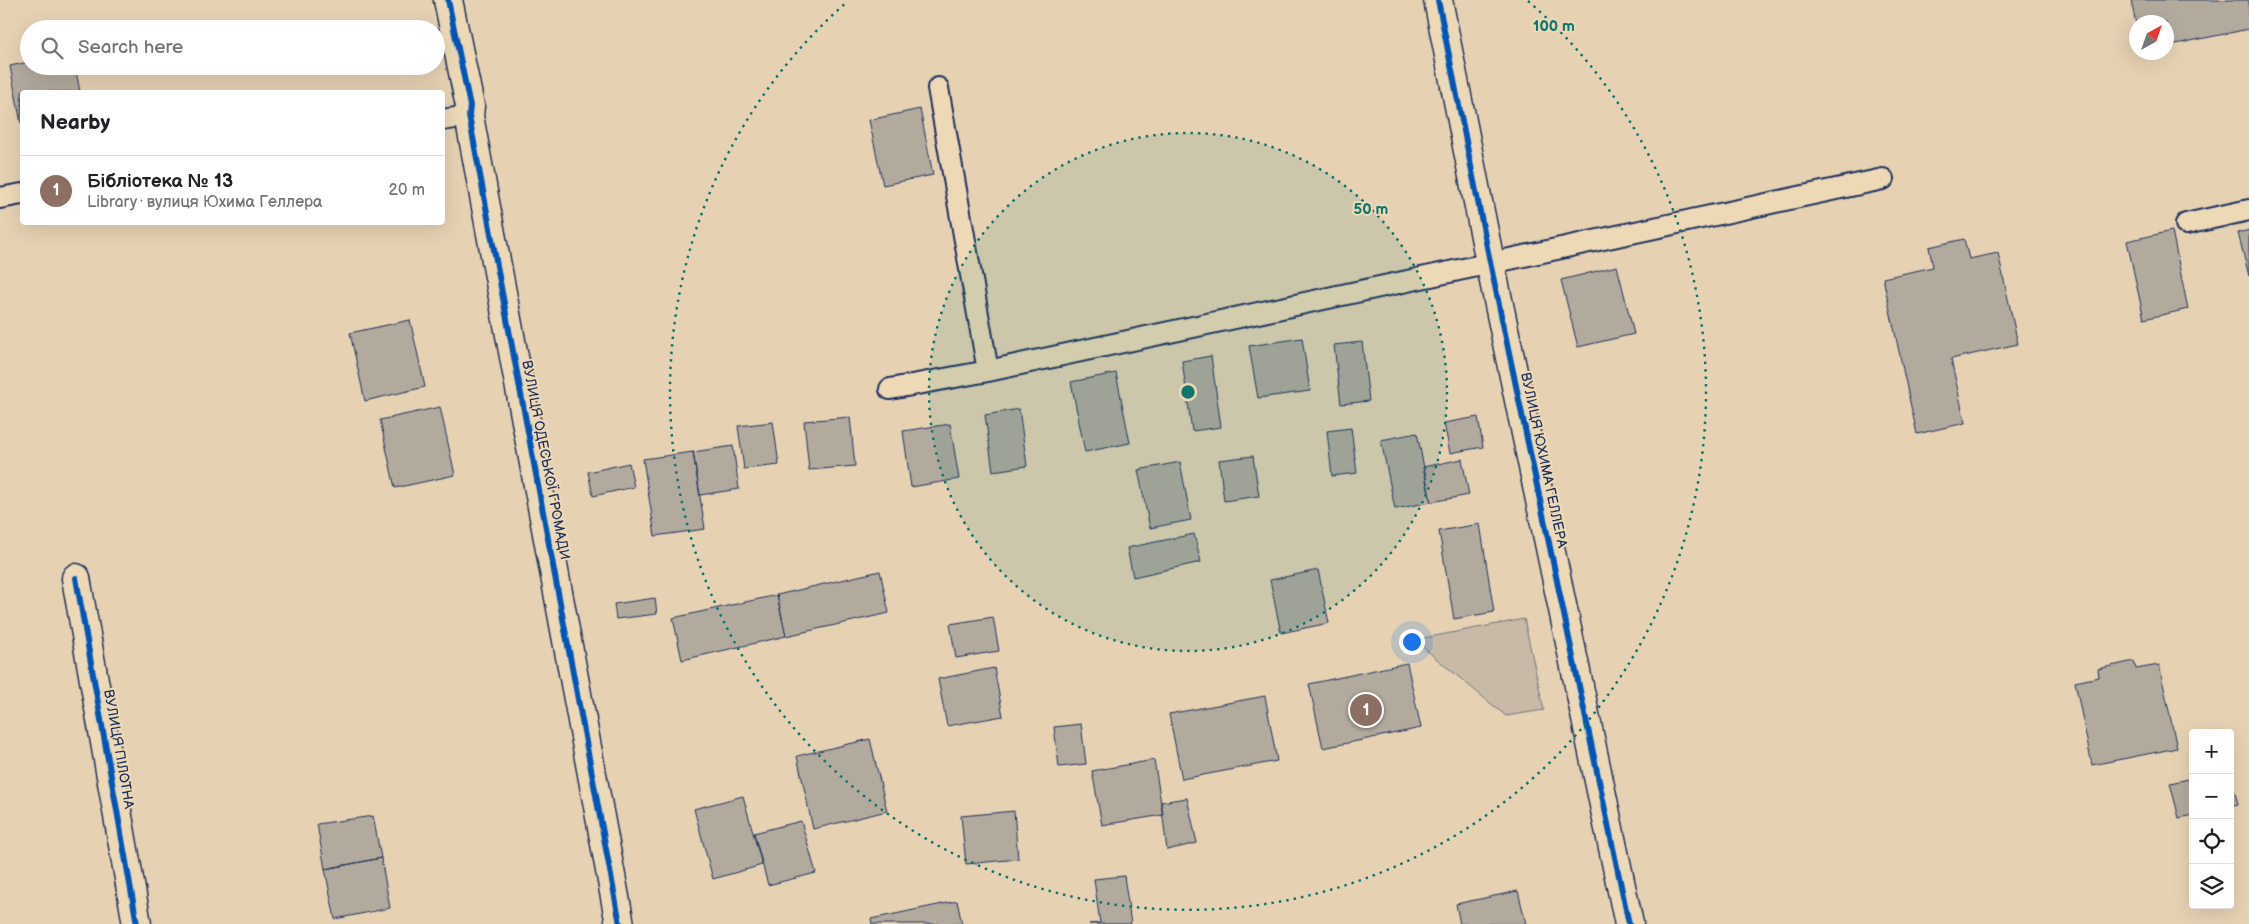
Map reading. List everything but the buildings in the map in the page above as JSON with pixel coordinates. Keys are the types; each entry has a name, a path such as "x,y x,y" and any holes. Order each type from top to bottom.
{"street":[{"name":"ВУЛИЦЯ ОДЕСЬКОЇ ГРОМАДИ","path":"448,0 470,106 469,116 620,924"},
{"name":"ВУЛИЦЯ ЮХИМА ГЕЛЛЕРА","path":"1438,0 1490,262 1629,924"},
{"name":"ВУЛИЦЯ ПІЛОТНА","path":"76,578 137,924"}],"lane":[{"path":"938,88 988,371"},
{"path":"445,120 469,116"},
{"path":"890,389 988,371 1883,179"},
{"path":"0,198 20,194"},
{"path":"2186,224 2249,210"}],"shaded area":[{"path":"1524,619 1544,710 1506,716 1414,640"}],"cycle path":[{"path":"448,0 470,106 469,116 620,924"},
{"path":"1438,0 1490,262 1629,924"},
{"path":"76,578 137,924"}],"place":[{"name":"Бібліотека № 13","path":"1366,710"}]}
